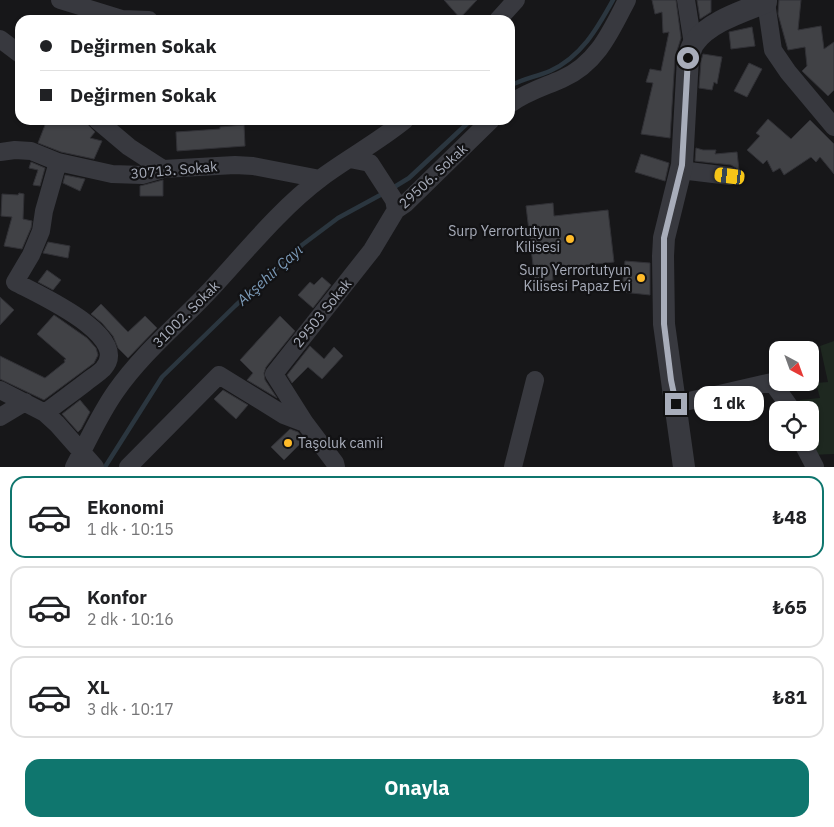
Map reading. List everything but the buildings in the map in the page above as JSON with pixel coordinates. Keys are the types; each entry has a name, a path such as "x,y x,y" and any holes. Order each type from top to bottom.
{"street":[{"path":"60,0 109,15"},
{"path":"103,0 121,9 122,15"},
{"path":"502,15 516,0"},
{"path":"515,101 538,88 564,78 580,69 602,46 627,0"},
{"path":"686,0 693,44"},
{"path":"684,467 664,324 663,256 664,238 684,147 688,58 693,44 705,31 738,13 766,1 773,50 788,72 834,127"},
{"path":"0,39 15,50"},
{"path":"104,125 128,146 163,169"},
{"name":"31002. Sokak","path":"78,460 116,390 142,359 211,290 286,208 320,178 398,125"},
{"name":"29506. Sokak","path":"395,205 406,204 486,125"},
{"name":"30713. Sokak","path":"0,152 15,150 31,151 58,162 112,174 142,175 163,169 235,165 253,166 320,178"},
{"path":"350,159 370,163 395,205"},
{"path":"45,413 103,369 109,356 108,349 101,337 85,322 61,306 15,282 31,255 41,232 44,211 58,162"},
{"path":"680,170 730,176"},
{"name":"29503 Sokak","path":"305,423 274,374 372,250 395,205"},
{"path":"128,467 219,375 284,415 305,423 339,466"},
{"path":"513,467 535,380"},
{"path":"676,404 772,382 786,401"},
{"path":"0,390 45,413 58,424 78,460 94,467"},
{"path":"0,417 25,402"},
{"path":"806,451 814,467"}],"shaded area":[{"path":"834,341 834,454 810,455 810,451 819,451 819,401 800,401 820,398 819,383 828,382 820,346"}],"waterway":[{"name":"Akşehir Çayı","path":"515,84 550,71 571,58 594,32 613,0"},
{"name":"Akşehir Çayı","path":"391,189 409,178 466,125"},
{"name":"Akşehir Çayı","path":"105,467 162,377 235,306 302,245 338,218 384,193"}],"place":[{"name":"Surp Yerrortutyun Kilisesi","path":"570,239"},
{"name":"Surp Yerrortutyun Kilisesi Papaz Evi","path":"641,278"},
{"name":"Taşoluk camii","path":"288,443"}],"route":[{"path":"676,404 664,324 663,256 669,213 682,165 688,58"}]}
